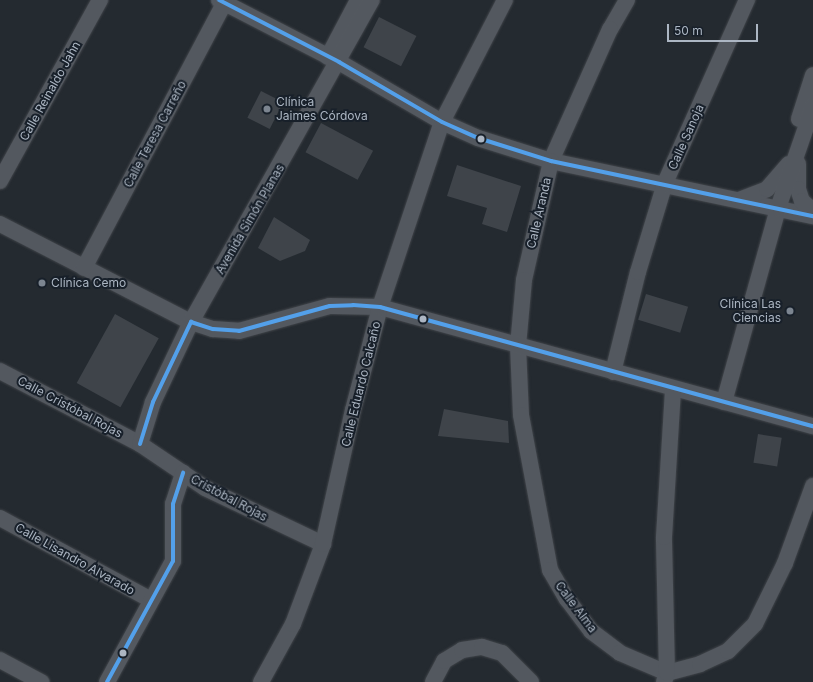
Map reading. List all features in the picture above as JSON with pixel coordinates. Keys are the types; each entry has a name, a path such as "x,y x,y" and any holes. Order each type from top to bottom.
{"street":[{"name":"Calle Reinaldo Jahn","path":"0,181 100,0"},
{"name":"Avenida Simón Planas","path":"334,60 358,0"},
{"name":"Avenida Simón Planas","path":"140,444 153,402 191,322 334,60 372,0"},
{"name":"Calle Eduardo Calcaño","path":"261,682 293,624 323,544 353,410 380,307 442,122 505,0"},
{"name":"Calle Aranda","path":"518,346 524,280 551,161 610,29 627,0"},
{"name":"Calle Sanoja","path":"613,372 638,272 665,183 747,0"},
{"path":"223,1 334,60 442,122 478,138 551,161 665,183 813,216"},
{"name":"Calle Teresa Carreño","path":"84,268 223,1"},
{"path":"813,76 792,140 798,152 798,189 802,201 813,211"},
{"path":"724,402 778,208 813,107"},
{"path":"739,200 767,189 798,152 808,146 813,134"},
{"path":"0,224 191,322 213,329 239,332 330,306 380,307 673,389 813,426"},
{"name":"Calle Alma","path":"518,346 521,415 550,570 567,599 591,630 620,653 665,677"},
{"name":"Calle Cristóbal Rojas","path":"0,371 140,444"},
{"path":"673,389 664,537 665,677 700,664 728,651 756,624 785,563 813,486"},
{"name":"Cristóbal Rojas","path":"140,444 210,491 323,544"},
{"path":"107,682 173,560 173,504 183,473"},
{"name":"Calle Lisandro Alvarado","path":"0,518 151,600"},
{"path":"433,682 444,661 462,650 482,647 502,653 531,682"},
{"path":"0,660 41,682"}],"building":[{"path":"379,17 416,36 401,66 364,47"},
{"path":"261,91 283,102 270,129 247,118"},
{"path":"321,123 373,151 358,180 306,152"},
{"path":"457,165 521,186 507,232 482,224 487,208 447,196"},
{"path":"274,217 310,240 305,251 280,261 258,248"},
{"path":"646,294 688,307 680,333 638,320"},
{"path":"115,314 159,338 120,407 77,383"},
{"path":"444,409 508,421 509,443 438,436"},
{"path":"758,434 782,438 777,466 753,463"}],"transit line":[{"path":"219,0 339,62 442,122 478,138 551,161 813,216"},
{"path":"140,444 153,402 191,322 213,329 239,331 330,306 353,305 380,307 813,426"},
{"path":"107,682 173,561 173,504 183,473"}],"place":[{"name":"Clínica Jaimes Córdova","path":"267,109"},
{"name":"Clínica Cemo","path":"42,283"},
{"name":"Clínica Las Ciencias","path":"790,311"}]}
